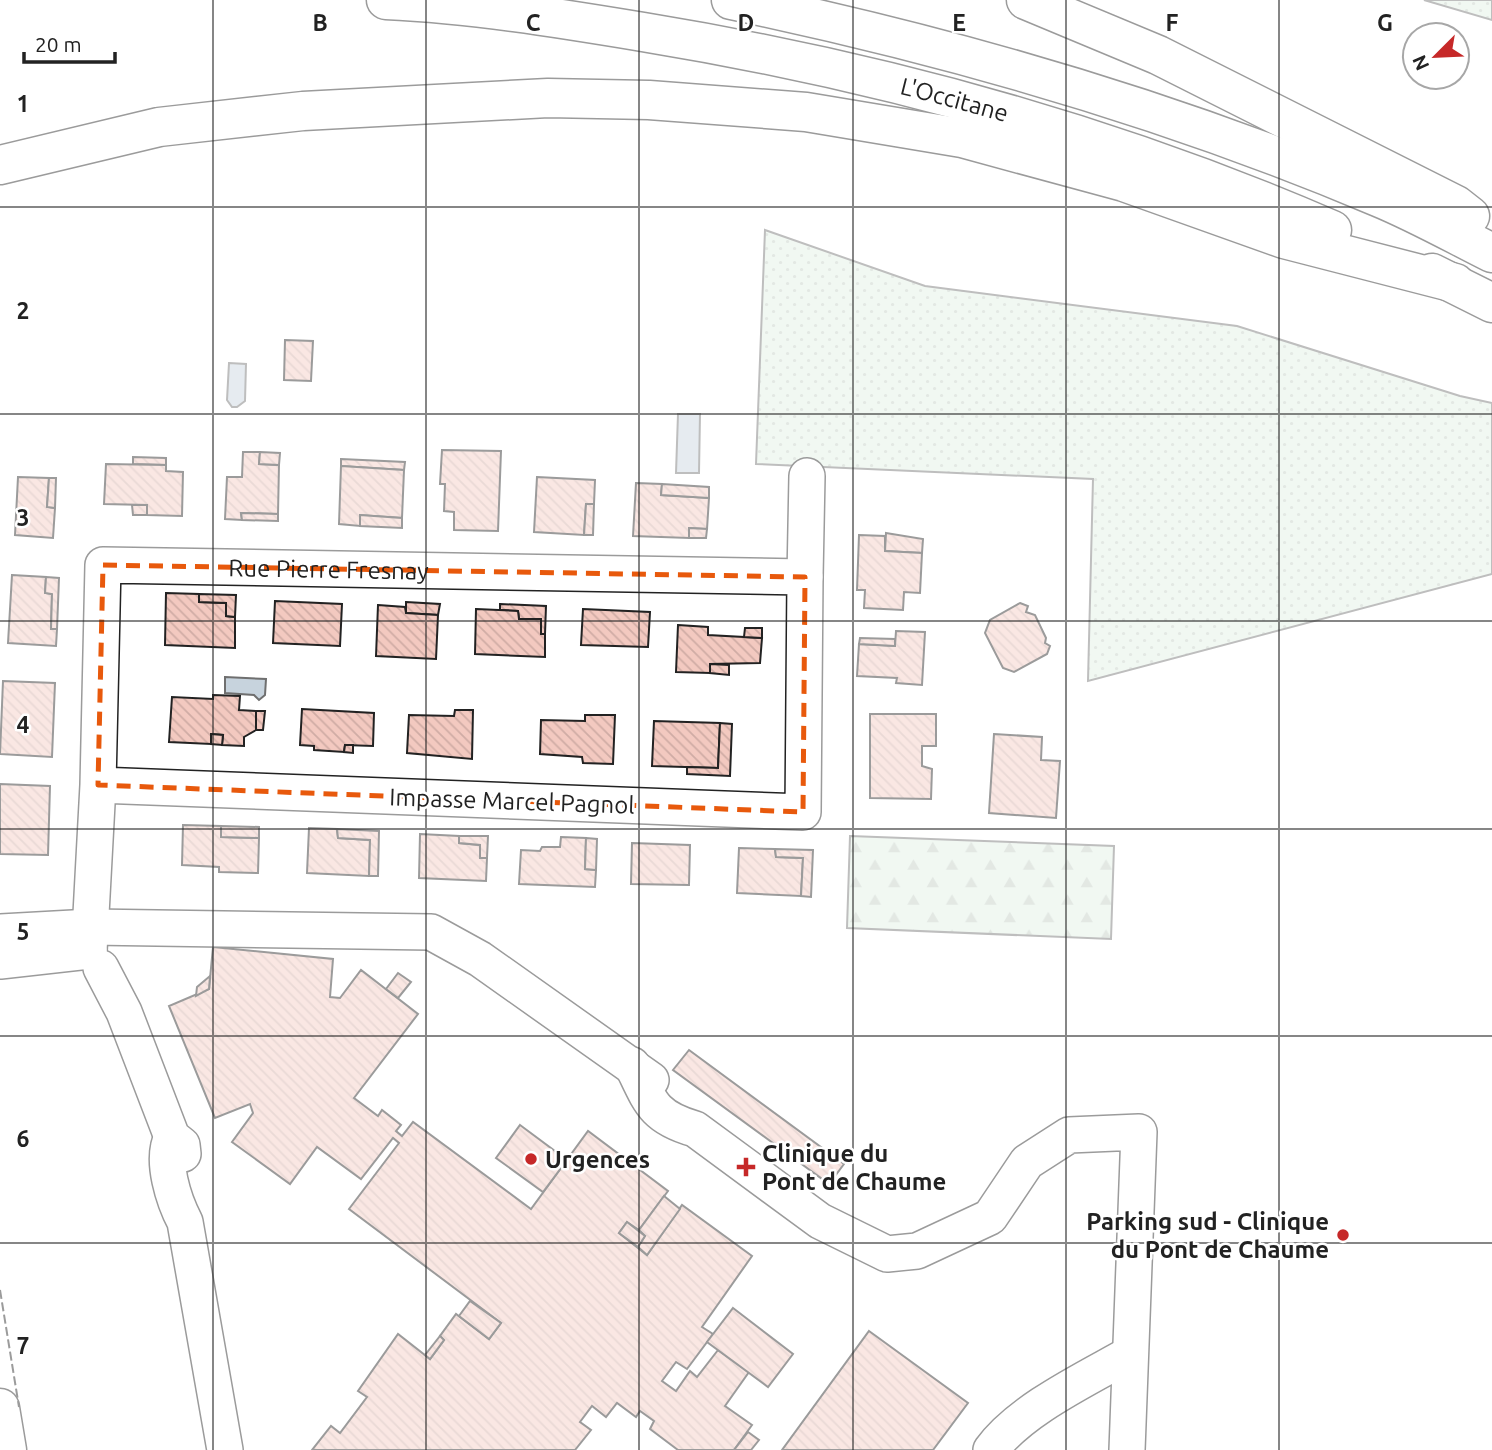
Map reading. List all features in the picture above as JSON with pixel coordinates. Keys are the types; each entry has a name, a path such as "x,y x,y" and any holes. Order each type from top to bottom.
{"main road":[{"name":"L'Occitane","path":"386,0 539,15 772,53 957,97 1175,166 1455,284 1492,303"},
{"name":"L'Occitane","path":"731,0 852,25 1010,67 1200,129 1379,197 1492,253"},
{"path":"1026,0 1158,55 1456,205 1492,232"},
{"path":"0,165 159,127 303,111 548,99 649,100 806,112 962,138 1124,182 1284,239 1455,284"},
{"path":"0,1408 7,1450"}],"street":[{"path":"805,577 807,477"},
{"name":"Rue Pierre Fresnay","path":"106,946 98,785 103,565 805,577"},
{"name":"Impasse Marcel Pagnol","path":"98,785 803,812 805,577"},
{"path":"0,961 106,946 172,928 431,932 480,959 632,1065 688,1108 695,1129 820,1221 887,1254 917,1251 990,1217 1027,1162 1069,1135 1139,1132 1127,1450"},
{"path":"0,932 106,946"},
{"path":"106,946 124,1012 172,1138 166,1147 175,1203 185,1222 219,1431 225,1450"},
{"path":"991,1450 1001,1436 1043,1406 1130,1354"}],"highlighted area":[{"path":"103,565 805,577 803,812 98,785"}],"green space":[{"path":"1424,0 1492,0 1492,20"},
{"path":"765,230 925,286 1237,326 1460,396 1492,403 1492,574 1088,681 1093,479 756,464"},
{"path":"850,836 1114,846 1111,939 847,928"}],"shaded area":[{"path":"229,363 246,364 245,401 237,407 232,407 227,400"},
{"path":"678,414 700,414 699,473 676,473"},
{"path":"225,677 266,679 265,695 259,700 254,695 225,693"}],"building":[{"path":"285,340 313,341 311,381 284,380"},
{"path":"442,450 501,451 498,531 454,530 454,512 444,511 445,484 440,484"},
{"path":"243,452 260,452 259,464 279,465 278,514 241,513 242,520 225,519 227,477 242,477"},
{"path":"260,452 280,453 279,465 259,464"},
{"path":"133,457 166,458 166,465 133,464"},
{"path":"341,459 405,462 404,470 341,466"},
{"path":"106,464 166,465 166,471 183,472 182,516 147,515 147,505 104,504"},
{"path":"341,466 404,470 402,518 360,515 360,526 339,524"},
{"path":"18,477 49,478 47,507 55,508 53,538 15,535"},
{"path":"537,477 595,480 594,504 586,504 584,535 534,532"},
{"path":"49,478 56,478 55,508 47,507"},
{"path":"636,483 662,484 661,495 709,498 707,529 689,528 689,538 633,536"},
{"path":"662,484 709,487 709,498 661,495"},
{"path":"586,504 594,504 593,535 584,535"},
{"path":"132,505 147,505 147,515 133,515"},
{"path":"241,513 278,514 278,521 242,520"},
{"path":"360,515 402,518 402,528 360,526"},
{"path":"689,528 707,529 706,538 689,538"},
{"path":"886,533 923,539 922,553 885,551"},
{"path":"859,535 885,536 885,551 922,553 920,593 904,592 903,610 864,608 865,590 857,590"},
{"path":"12,575 46,577 45,593 52,594 51,629 57,629 56,646 8,643"},
{"path":"46,577 59,578 57,629 51,629 52,594 45,593"},
{"path":"166,593 199,594 199,602 226,603 226,616 235,617 235,648 165,645"},
{"path":"199,594 236,595 235,617 226,616 226,603 199,602"},
{"path":"275,601 342,604 340,646 273,643"},
{"path":"406,602 440,604 438,615 406,613"},
{"path":"1020,603 1028,606 1026,612 1035,615 1046,638 1045,643 1050,646 1047,654 1014,672 1003,668 985,633 990,620"},
{"path":"500,604 546,606 545,634 541,634 541,619 519,619 518,611 500,610"},
{"path":"378,605 405,607 406,613 438,615 436,659 376,656"},
{"path":"476,609 518,611 519,619 541,619 541,634 545,634 545,657 475,654"},
{"path":"583,609 650,612 648,647 581,645"},
{"path":"678,625 708,627 708,635 762,638 760,663 710,664 710,673 676,672"},
{"path":"745,628 762,628 762,638 744,637"},
{"path":"896,631 925,632 922,685 896,683 897,678 857,676 859,644 895,646"},
{"path":"860,638 895,639 895,646 859,644"},
{"path":"710,664 729,665 729,675 710,673"},
{"path":"3,681 55,683 52,757 0,754"},
{"path":"213,695 240,696 239,710 256,711 256,730 244,737 244,746 222,745 223,735 211,734 211,744 169,742 172,697 213,699"},
{"path":"302,709 374,713 373,746 345,745 344,752 314,750 314,746 300,745"},
{"path":"455,710 473,710 472,759 407,753 409,715 454,716"},
{"path":"256,711 265,711 263,730 256,730"},
{"path":"870,714 936,714 936,746 922,746 922,766 932,769 931,799 870,798"},
{"path":"585,715 615,715 613,764 583,763 582,757 540,754 541,720 585,721"},
{"path":"654,721 720,723 718,768 652,766"},
{"path":"720,723 732,724 730,776 687,774 687,767 718,768"},
{"path":"211,734 223,735 222,745 211,744"},
{"path":"994,734 1042,737 1041,760 1060,761 1056,818 989,813"},
{"path":"345,745 353,745 353,753 344,752"},
{"path":"0,784 50,786 48,855 0,854"},
{"path":"183,825 221,826 221,837 259,838 258,873 219,872 219,867 182,865"},
{"path":"221,826 259,827 259,838 221,837"},
{"path":"309,828 337,829 338,838 370,840 369,876 307,873"},
{"path":"337,829 379,831 378,876 369,876 370,840 338,838"},
{"path":"420,834 459,836 459,843 480,845 480,858 487,858 486,881 419,878"},
{"path":"459,836 488,836 487,858 480,858 480,845 459,843"},
{"path":"561,837 586,838 585,869 596,870 595,887 519,884 521,850 540,851 542,847 560,847"},
{"path":"586,838 597,839 596,870 585,869"},
{"path":"632,843 690,845 689,885 631,884"},
{"path":"739,848 775,849 776,857 803,858 801,896 737,893"},
{"path":"775,849 813,850 811,897 801,896 803,858 776,857"},
{"path":"213,947 333,959 330,997 340,998 361,970 418,1014 354,1098 378,1116 382,1110 401,1125 396,1131 402,1136 413,1122 531,1209 588,1131 668,1191 639,1230 627,1222 619,1233 647,1255 682,1205 752,1256 702,1327 713,1334 687,1369 676,1362 662,1381 676,1391 690,1371 697,1377 718,1350 749,1372 725,1406 752,1425 734,1450 678,1450 650,1429 654,1421 640,1411 636,1417 617,1403 606,1417 592,1406 580,1422 591,1430 575,1450 312,1450 331,1426 340,1433 367,1397 358,1391 398,1334 430,1359 444,1340 440,1336 456,1314 489,1339 501,1323 349,1209 399,1143 393,1138 361,1179 317,1147 290,1184 232,1142 253,1113 250,1104 215,1118 169,1006 209,989"},
{"path":"398,973 411,982 398,998 386,989"},
{"path":"210,976 209,989 196,996 197,987"},
{"path":"689,1050 844,1164 829,1184 673,1070"},
{"name":"Urgences","path":"520,1125 567,1160 543,1192 496,1158"},
{"path":"664,1196 680,1209 647,1255 638,1247 645,1236 639,1230"},
{"path":"627,1222 645,1236 638,1247 619,1233"},
{"path":"470,1301 501,1323 489,1339 459,1316"},
{"path":"733,1308 793,1354 768,1387 707,1342"},
{"path":"869,1331 968,1403 933,1450 782,1450"},
{"path":"440,1336 444,1340 430,1359 425,1355"},
{"path":"748,1432 759,1440 751,1450 734,1450"}],"fence":[{"path":"0,1290 19,1407"}],"place":[{"name":"Urgences","path":"531,1159"},
{"name":"Clinique du Pont de Chaume","path":"746,1167"},
{"name":"Parking sud - Clinique du Pont de Chaume","path":"1343,1235"}]}
